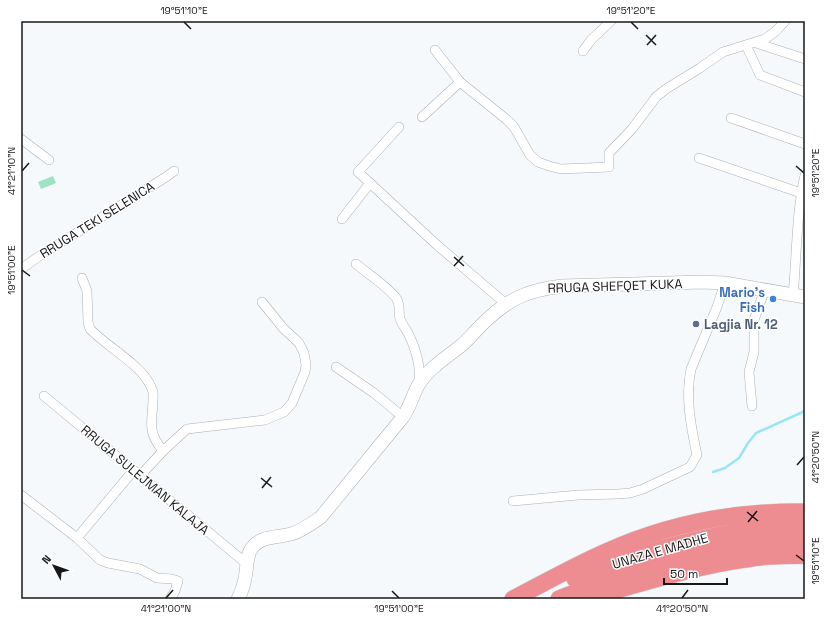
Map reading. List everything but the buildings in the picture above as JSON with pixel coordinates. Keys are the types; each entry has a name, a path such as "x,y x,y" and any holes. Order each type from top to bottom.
{"highway":[{"path":"513,599 605,552 639,539 714,519 744,515 805,512"},
{"name":"UNAZA E MADHE","path":"519,599 626,559 673,545 710,536 762,528 805,527"},
{"path":"572,597 630,572 680,557 714,549 754,543 805,540"},
{"path":"572,597 723,563 754,558 805,555"}],"street":[{"path":"583,51 591,40 611,21"},
{"path":"435,50 460,82 506,119 514,128 530,155 538,162 561,169 609,167 609,153 632,129 656,97 723,52 765,39 776,31 785,21"},
{"path":"756,43 805,59"},
{"path":"746,45 760,75 805,92"},
{"path":"422,117 460,82"},
{"path":"731,118 805,144"},
{"path":"399,127 358,172 437,245 506,304"},
{"path":"21,138 48,160"},
{"path":"699,158 801,193"},
{"name":"RRUGA TEKI SELENICA","path":"21,269 174,170"},
{"path":"799,296 801,193 805,176"},
{"path":"342,219 370,184"},
{"path":"356,264 397,299 399,303 401,321 418,357 420,373 419,385"},
{"path":"82,278 87,291 88,322 90,330 142,374 153,391 151,423 152,432 156,442 163,451"},
{"name":"RRUGA SHEFQET KUKA","path":"238,599 245,581 247,564 251,550 258,542 263,539 291,534 310,526 321,517 403,417 425,375 464,343 490,317 506,304 529,292 562,286 703,282 725,283 799,296"},
{"path":"513,501 578,495 630,493 643,489 690,467 697,455 691,427 688,389 691,369 717,307 725,283"},
{"path":"752,406 748,372 754,352 754,320 765,289"},
{"path":"77,538 137,474 187,430 264,420 284,412 292,403 305,372 306,365 304,353 299,343 283,328 262,302"},
{"path":"336,367 374,393 403,417"},
{"name":"RRUGA SULEJMAN KALAJA","path":"44,396 247,564"},
{"path":"21,495 77,538 100,560 140,569 158,578 178,581 175,591 170,599"}],"green space":[{"path":"53,176 56,183 41,189 38,182"}],"waterway":[{"path":"713,472 725,468 739,458 756,433 805,411"}],"place":[{"name":"Mario's Fish","path":"773,299"},
{"name":"Lagjia Nr. 12","path":"696,324"}]}
